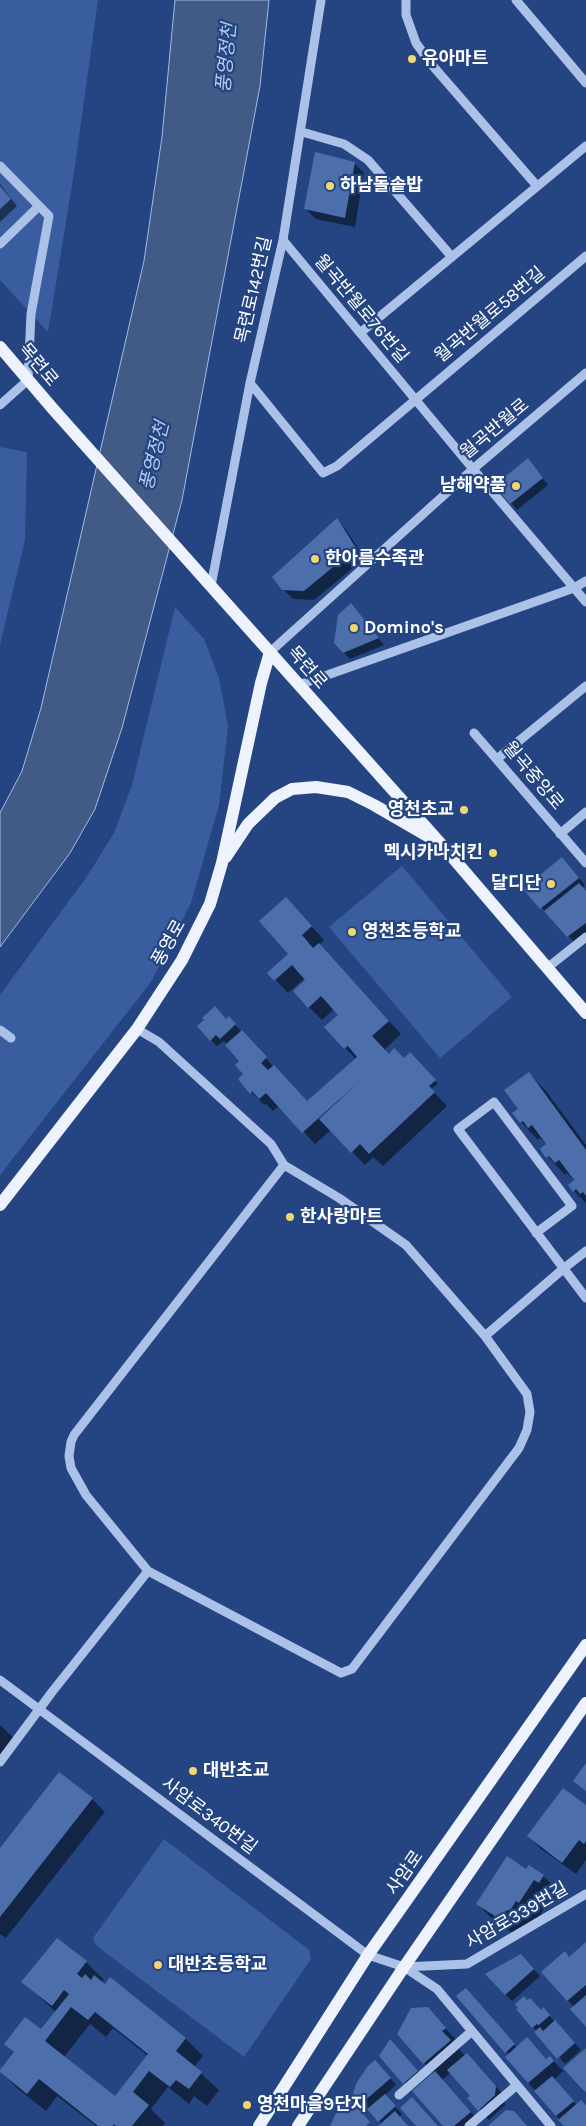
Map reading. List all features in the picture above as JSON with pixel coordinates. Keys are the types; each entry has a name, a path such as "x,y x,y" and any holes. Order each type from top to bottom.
{"main road":[{"name":"목련로","path":"0,347 53,409 441,844 586,1014"},
{"name":"풍영로","path":"0,1205 137,1029 182,960 210,904 222,863 261,683 270,652"},
{"path":"222,863 248,824 276,798 292,790 316,787 348,792 441,844"},
{"name":"사암로","path":"259,2126 368,1955 586,1645"},
{"path":"298,2126 404,1967 586,1703"}],"street":[{"name":"목련로142번길","path":"211,586 250,383 283,240 302,132 321,0"},
{"path":"406,0 406,15 416,43 432,65 538,186"},
{"path":"516,0 586,83"},
{"path":"302,132 344,144 368,160 452,257"},
{"path":"360,333 586,146"},
{"path":"0,166 49,216 31,314 28,380 0,405"},
{"path":"0,244 39,206"},
{"name":"월곡반월로76번길","path":"283,240 414,399 586,602"},
{"name":"월곡반월로58번길","path":"414,399 586,256"},
{"name":"월곡반월로","path":"270,652 473,469 586,373"},
{"path":"250,383 323,473 337,466 414,399"},
{"path":"299,685 574,588 586,581"},
{"path":"497,759 586,686"},
{"name":"월곡중앙로","path":"474,733 586,863"},
{"path":"560,834 586,812"},
{"path":"547,968 586,937"},
{"path":"137,1029 159,1042 271,1144 284,1165 339,1198 406,1244 484,1336 527,1394 530,1412 528,1430 519,1448 352,1669 341,1674 148,1571 86,1495 71,1468 68,1456 70,1442 284,1165"},
{"path":"0,1030 11,1038"},
{"path":"536,1232 572,1206 494,1102 458,1129 563,1268 586,1298"},
{"path":"484,1336 563,1268 586,1251"},
{"path":"0,1762 148,1571"},
{"name":"사암로340번길","path":"0,1680 368,1955 404,1967"},
{"name":"사암로339번길","path":"404,1967 467,1964 586,1894"},
{"path":"404,1967 437,1989 551,2126"},
{"path":"399,2095 472,2031"},
{"path":"469,2126 517,2085"}],"shaded area":[{"path":"0,0 98,0 74,173 48,332 0,280"},
{"path":"0,447 27,452 25,540 0,645"},
{"path":"175,607 204,639 219,678 228,726 219,805 191,903 151,982 0,1175 0,995 88,875 114,833 132,785"},
{"path":"402,866 512,997 440,1058 329,927"},
{"path":"164,1839 309,1950 311,1959 244,2057 95,1944 93,1938"}],"water":[{"name":"풍영정천","path":"175,0 269,0 260,86 182,500 122,728 95,809 70,853 0,947 0,813 22,771 41,708 144,261 162,137"}],"building":[{"name":"하남돌솥밥","path":"315,152 355,162 345,218 304,209"},
{"path":"0,186 11,199 0,209"},
{"name":"남해약품","path":"528,458 543,478 510,504 499,491 500,481"},
{"path":"337,518 356,548 304,591 282,590 272,577"},
{"path":"351,603 379,638 343,653 334,643 338,615"},
{"name":"달디단","path":"562,857 579,878 540,909 523,889"},
{"path":"579,883 586,891 586,923 567,937 544,911"},
{"path":"286,897 312,926 302,935 313,948 319,943 389,1021 372,1036 389,1054 394,1048 404,1058 410,1052 436,1080 429,1086 435,1092 369,1154 360,1144 351,1153 319,1119 360,1081 302,1133 266,1093 259,1099 252,1091 250,1094 238,1079 243,1074 235,1065 239,1061 225,1045 242,1030 267,1057 261,1063 268,1070 274,1065 307,1101 357,1057 348,1046 344,1049 324,1027 338,1015 321,996 308,1008 293,991 305,980 292,965 274,981 267,973 288,954 259,921"},
{"path":"215,1006 226,1019 229,1016 236,1024 220,1039 216,1035 210,1041 197,1026 204,1020 202,1018"},
{"path":"529,1072 586,1150 586,1196 583,1192 580,1194 576,1189 573,1192 568,1185 574,1180 559,1160 555,1163 549,1156 546,1158 540,1149 546,1144 532,1125 528,1128 523,1121 520,1123 512,1113 518,1109 504,1090"},
{"path":"586,1763 586,1791 573,1781"},
{"path":"59,1772 93,1798 0,1917 0,1848"},
{"path":"563,1788 586,1805 586,1841 584,1844 579,1840 562,1863 527,1836"},
{"path":"507,1856 526,1869 529,1865 544,1875 539,1883 534,1880 519,1903 516,1901 511,1909 495,1916 476,1904"},
{"path":"57,1938 87,1961 77,1974 82,1978 85,1974 91,1980 94,1975 105,1984 110,1977 186,2038 176,2051 202,2072 189,2089 176,2080 170,2087 149,2071 133,2092 149,2105 132,2126 116,2126 114,2124 113,2126 98,2126 39,2079 27,2094 0,2072 14,2052 4,2044 25,2017 41,2029 69,1994 64,1990 52,2006 21,1982","holes":["71,2007 88,2020 95,2012 148,2054 115,2096 45,2041"]},
{"path":"586,1942 586,1985 567,2001 541,1972 565,1951 569,1957"},
{"path":"521,1954 534,1969 505,1995 485,1974"},
{"path":"466,1988 515,2044 505,2053 456,1996"},
{"path":"586,1995 586,2027 570,2009"},
{"path":"524,1996 527,2000 530,1998 541,2010 543,2007 550,2015 539,2025 537,2024 532,2028 516,2009 518,2008 515,2004"},
{"path":"428,2007 446,2028 442,2031 451,2040 423,2064 397,2034 411,2008"},
{"path":"555,2020 575,2043 557,2059 534,2032 540,2027 543,2031"},
{"path":"527,2037 546,2059 550,2056 554,2061 528,2083 505,2057"},
{"path":"390,2039 418,2071 403,2084 379,2056"},
{"path":"586,2048 586,2091 585,2092 563,2068"},
{"path":"467,2053 496,2086 495,2095 478,2111 467,2098 470,2096 447,2070"},
{"path":"375,2060 391,2078 362,2103 353,2093 357,2082 368,2066"},
{"path":"435,2071 471,2112 454,2126 443,2126 412,2091"},
{"path":"552,2076 574,2101 556,2116 534,2091"},
{"path":"385,2094 396,2106 378,2122 367,2109"},
{"path":"412,2097 438,2126 416,2126 400,2108"},
{"path":"349,2098 370,2122 366,2126 330,2126 340,2105"},
{"path":"581,2100 586,2105 586,2126 564,2126 558,2120"},
{"path":"506,2110 514,2111 527,2126 488,2126"},
{"path":"395,2111 408,2126 378,2126"}],"place":[{"name":"유아마트","path":"412,59"},
{"name":"하남돌솥밥","path":"330,186"},
{"name":"남해약품","path":"516,486"},
{"name":"한아름수족관","path":"315,559"},
{"name":"Domino's","path":"354,628"},
{"name":"영천초교","path":"464,810"},
{"name":"멕시카나치킨","path":"493,853"},
{"name":"달디단","path":"551,884"},
{"name":"영천초등학교","path":"352,932"},
{"name":"한사랑마트","path":"290,1217"},
{"name":"대반초교","path":"193,1771"},
{"name":"대반초등학교","path":"158,1965"},
{"name":"영천마을9단지","path":"247,2105"}]}
